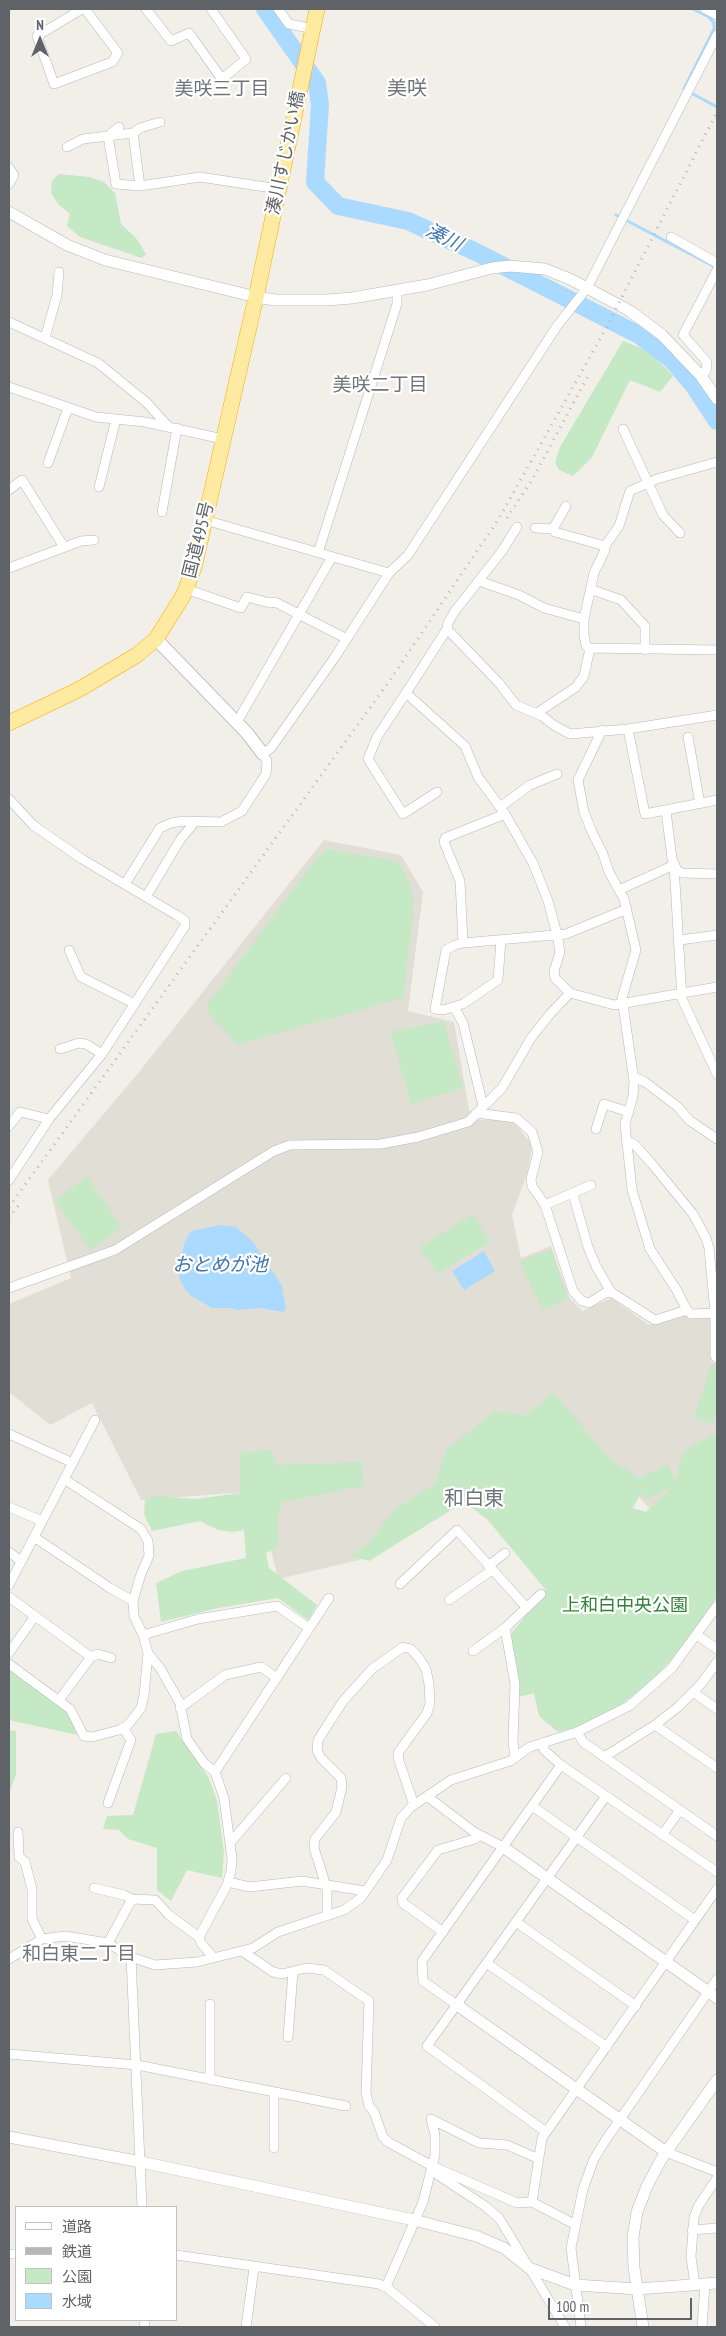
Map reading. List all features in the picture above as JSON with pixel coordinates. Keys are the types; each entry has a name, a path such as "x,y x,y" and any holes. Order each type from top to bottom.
{"highway":[{"name":"湊川すじかい橋","path":"256,297 317,9"},
{"name":"国道495号","path":"9,723 78,690 137,655 156,639 186,589 194,568 256,297"}],"main road":[{"path":"156,639 237,722 263,754"}],"street":[{"path":"83,9 118,53 112,62 54,84 37,36 83,9"},
{"path":"146,9 171,41 189,33 222,79 246,59 211,9"},
{"path":"278,9 289,24 314,29"},
{"path":"705,9 717,15"},
{"path":"125,884 160,828 171,823 221,822 242,811 266,774 267,761 263,754 271,748 347,640 389,573 408,555 571,308 584,292 717,35"},
{"path":"67,147 83,139 133,133 140,128 160,122"},
{"path":"108,136 119,127"},
{"path":"133,133 140,186"},
{"path":"108,136 116,184 140,186 200,177 279,189"},
{"path":"9,168 14,175 9,184"},
{"path":"9,212 67,245 105,260 256,297 276,300 326,300 397,291 510,266 545,269 584,292 630,311 662,335 701,376 717,399"},
{"path":"671,237 717,263"},
{"path":"701,376 706,371 707,362 684,334 717,270"},
{"path":"45,338 57,295 59,272"},
{"path":"318,553 397,304 397,291"},
{"path":"9,322 98,364 146,402 172,427"},
{"path":"9,387 96,417 172,427 223,439"},
{"path":"48,463 68,408"},
{"path":"98,487 116,419"},
{"path":"162,512 172,427"},
{"path":"623,429 663,515 680,533"},
{"path":"717,462 648,484 630,492 619,526 605,546 605,550 594,573 584,619 586,646 590,648 717,650"},
{"path":"9,490 22,480 64,547"},
{"path":"553,529 566,506"},
{"path":"205,520 389,573"},
{"path":"437,792 403,814 368,760 377,737 447,629 455,610 506,546 517,527"},
{"path":"535,528 553,529 555,532 605,546"},
{"path":"9,568 81,541 94,540"},
{"path":"237,722 332,557"},
{"path":"479,581 519,595 544,608 584,619"},
{"path":"186,589 241,608 247,597 270,603 274,602 347,640"},
{"path":"590,589 621,600 645,626 645,650"},
{"path":"447,629 499,683 516,705 537,713 565,733 628,728 717,715"},
{"path":"537,713 576,687 584,676 590,648"},
{"path":"406,693 465,746 478,777 503,811 533,863 548,901 557,934 560,952 554,975 570,993 609,1004 717,987"},
{"path":"628,728 645,814 717,800"},
{"path":"602,730 578,780 584,812 627,909 636,950 622,998 634,1077 633,1096 625,1124 632,1190 650,1249 676,1289 686,1310 691,1314 715,1313"},
{"path":"688,737 700,804"},
{"path":"463,943 460,881 444,842 446,838 503,811 530,785 557,774"},
{"path":"9,799 33,825 82,859 178,916 184,921 185,926 102,1054 49,1119 9,1180"},
{"path":"666,811 674,865 680,940 682,999 717,1074"},
{"path":"146,897 180,840 194,823"},
{"path":"619,890 674,865"},
{"path":"674,865 682,872 717,874"},
{"path":"501,940 498,980 463,1004 435,1009 446,950 463,943 566,934 627,909"},
{"path":"680,940 717,935"},
{"path":"68,950 81,977 135,1004"},
{"path":"9,1288 115,1250 274,1151 290,1145 381,1144 418,1137 468,1122 502,1088 531,1038 570,993"},
{"path":"454,1007 463,1023 483,1106"},
{"path":"60,1049 79,1043 86,1044 102,1054"},
{"path":"634,1077 645,1082 678,1107 689,1120 717,1139"},
{"path":"596,1128 604,1104 629,1112"},
{"path":"9,1126 20,1112 49,1119"},
{"path":"476,1113 516,1118 532,1132 538,1152 531,1179 532,1186 544,1205 573,1291 582,1302 589,1303 605,1293 611,1292"},
{"path":"626,1140 635,1145 652,1164 693,1214 702,1230 709,1248 715,1313 715,1356 717,1358"},
{"path":"544,1205 591,1185"},
{"path":"573,1194 588,1247 596,1266 611,1292 655,1320 686,1310"},
{"path":"9,1585 95,1420"},
{"path":"9,1434 73,1463"},
{"path":"9,1664 70,1709 84,1736 92,1737 124,1728 141,1708 148,1653 134,1616 133,1601 141,1574 149,1556 148,1541 141,1529 64,1479"},
{"path":"9,1507 42,1521"},
{"path":"400,1584 457,1530 527,1608"},
{"path":"34,1537 110,1588 133,1601"},
{"path":"9,1552 21,1561"},
{"path":"448,1600 505,1554"},
{"path":"473,1652 505,1628 541,1594"},
{"path":"9,1597 91,1656"},
{"path":"214,1772 329,1598"},
{"path":"143,1636 198,1619 277,1606 309,1628"},
{"path":"9,1959 42,1939 64,1936 108,1943 131,1958 155,1965 197,1962 258,1946 278,1932 344,1910 356,1902 386,1860 401,1818 414,1805 450,1780 515,1758 530,1747 577,1732 629,1706 645,1694 671,1669 717,1606"},
{"path":"9,1653 35,1616"},
{"path":"505,1628 515,1684 513,1741 515,1758"},
{"path":"697,1635 717,1649"},
{"path":"326,1916 325,1884 314,1848 315,1840 336,1812 342,1787 341,1778 321,1758 317,1750 318,1740 343,1701 372,1669 403,1647 411,1649 419,1658 426,1669 429,1684 430,1704 427,1713 398,1753 414,1805"},
{"path":"148,1653 160,1668 180,1708 187,1739 204,1763 214,1772 224,1798 232,1859 228,1882 199,1937"},
{"path":"58,1700 91,1656 98,1654 111,1658"},
{"path":"604,1757 655,1725 693,1692 717,1662"},
{"path":"180,1708 225,1674 261,1667 277,1678"},
{"path":"693,1692 717,1708"},
{"path":"655,1725 717,1768"},
{"path":"108,1803 131,1740 124,1728"},
{"path":"577,1732 583,1742 717,1836"},
{"path":"544,1742 544,1750 561,1765 717,1872"},
{"path":"561,1765 422,1962 424,1981 666,2152 717,2172"},
{"path":"230,1843 286,1778"},
{"path":"546,2132 427,2046 488,1964 606,1796"},
{"path":"428,1797 479,1835 503,1847 713,1995"},
{"path":"532,1806 695,1920"},
{"path":"662,1835 680,1810"},
{"path":"18,1832 19,1857 25,1862 32,1889 32,1919 42,1939"},
{"path":"443,1932 403,1903 402,1898 438,1850 479,1835"},
{"path":"228,1882 250,1886 292,1881 325,1884 365,1891"},
{"path":"94,1888 124,1895 132,1899 156,1900 169,1915 199,1937 213,1957"},
{"path":"532,2202 542,2138 717,1888"},
{"path":"108,1943 132,1899"},
{"path":"516,1922 636,2006"},
{"path":"242,1951 273,1972 293,1972 306,1968 324,1970 368,2001 365,2078 369,2106 376,2117 383,2137 388,2142 432,2166 517,2203 532,2202 576,2225"},
{"path":"131,1958 142,2206"},
{"path":"488,1964 607,2047"},
{"path":"288,2037 293,1972"},
{"path":"581,2327 570,2255 583,2188 594,2160 620,2119 713,1995 717,1979"},
{"path":"210,2004 210,2080"},
{"path":"9,2054 137,2066 346,2106"},
{"path":"644,2327 634,2268 633,2237 637,2212 647,2186 666,2152 717,2080"},
{"path":"274,2092 274,2148"},
{"path":"386,2286 423,2202 435,2154 435,2135 431,2119 478,2144 507,2144 539,2160"},
{"path":"9,2137 141,2162 414,2220 476,2236 504,2248 529,2268 575,2285 638,2289 717,2283"},
{"path":"432,2166 438,2175 485,2206 499,2218 540,2289 565,2327"},
{"path":"702,2327 700,2284 691,2258 692,2230 699,2205 717,2178"},
{"path":"692,2230 717,2228"},
{"path":"178,2255 386,2286 435,2327"},
{"path":"246,2327 254,2268"}],"shaded area":[{"path":"324,840 401,855 423,892 408,1011 454,1022 469,1110 478,1120 512,1119 532,1145 528,1171 512,1215 521,1258 551,1246 570,1299 583,1311 611,1298 649,1325 680,1315 711,1318 711,1362 717,1363 717,1426 714,1435 686,1480 654,1514 564,1410 393,1515 359,1560 278,1579 271,1550 272,1490 141,1500 92,1403 50,1425 9,1392 9,1304 71,1278 48,1180 139,1072"}],"green space":[{"path":"59,174 89,177 104,182 115,193 121,224 136,238 146,254 142,258 80,237 67,226 70,214 58,204 51,193 52,181"},
{"path":"623,341 650,352 673,376 660,392 630,380 592,457 573,476 559,470 555,462 560,447"},
{"path":"327,849 399,862 412,889 413,914 403,998 237,1045 205,1008 314,861"},
{"path":"444,1021 463,1088 411,1104 391,1032"},
{"path":"87,1177 122,1227 90,1250 55,1200"},
{"path":"473,1214 490,1242 437,1274 420,1247"},
{"path":"551,1249 568,1299 543,1310 520,1261"},
{"path":"711,1364 717,1365 717,1409 712,1424 694,1418"},
{"name":"上和白中央公園","path":"554,1393 610,1459 640,1478 667,1464 676,1481 683,1451 717,1432 717,1597 680,1650 649,1684 614,1709 577,1727 558,1732 539,1716 534,1693 519,1697 511,1634 546,1590 487,1519 464,1502 369,1561 350,1556 368,1544 394,1510 435,1484 447,1449 495,1411 524,1416","holes":["675,1485 646,1512 633,1508 641,1492 646,1500"]},
{"path":"271,1450 278,1465 362,1462 363,1486 282,1502 278,1520 278,1548 266,1553 269,1568 317,1605 308,1620 278,1598 218,1608 161,1622 156,1583 182,1571 246,1558 244,1530 232,1532 218,1530 200,1521 152,1531 144,1514 145,1500 155,1496 196,1499 240,1493 240,1453"},
{"path":"9,1668 68,1710 77,1735 9,1720"},
{"path":"9,1730 16,1731 16,1775 9,1793"},
{"path":"176,1731 209,1778 217,1801 224,1853 222,1878 187,1870 171,1901 157,1890 157,1848 128,1839 119,1830 103,1829 107,1816 133,1815 156,1734"}],"water":[{"name":"おとめが池","path":"221,1225 236,1227 253,1242 282,1286 286,1309 283,1312 260,1308 238,1310 212,1308 190,1295 184,1288 179,1277 179,1268 184,1244 191,1231"},
{"path":"484,1251 495,1271 464,1290 452,1271"}],"waterway":[{"name":"湊川","path":"265,9 317,83 320,105 315,182 338,206 408,221 476,252 639,335 671,359 694,386 717,421"},
{"path":"693,9 709,17 714,23 714,29 684,89 717,107"},
{"path":"616,215 717,268"}],"railway":[{"path":"9,1207 390,680 498,520 604,332 717,112"},
{"path":"507,518 532,480 589,374"},
{"path":"9,1218 21,1202"}],"district":[{"name":"美咲","path":"407,89"},
{"name":"美咲三丁目","path":"222,90"},
{"name":"美咲二丁目","path":"380,386"},
{"name":"和白東","path":"474,1499"},
{"name":"和白東二丁目","path":"79,1955"}]}
